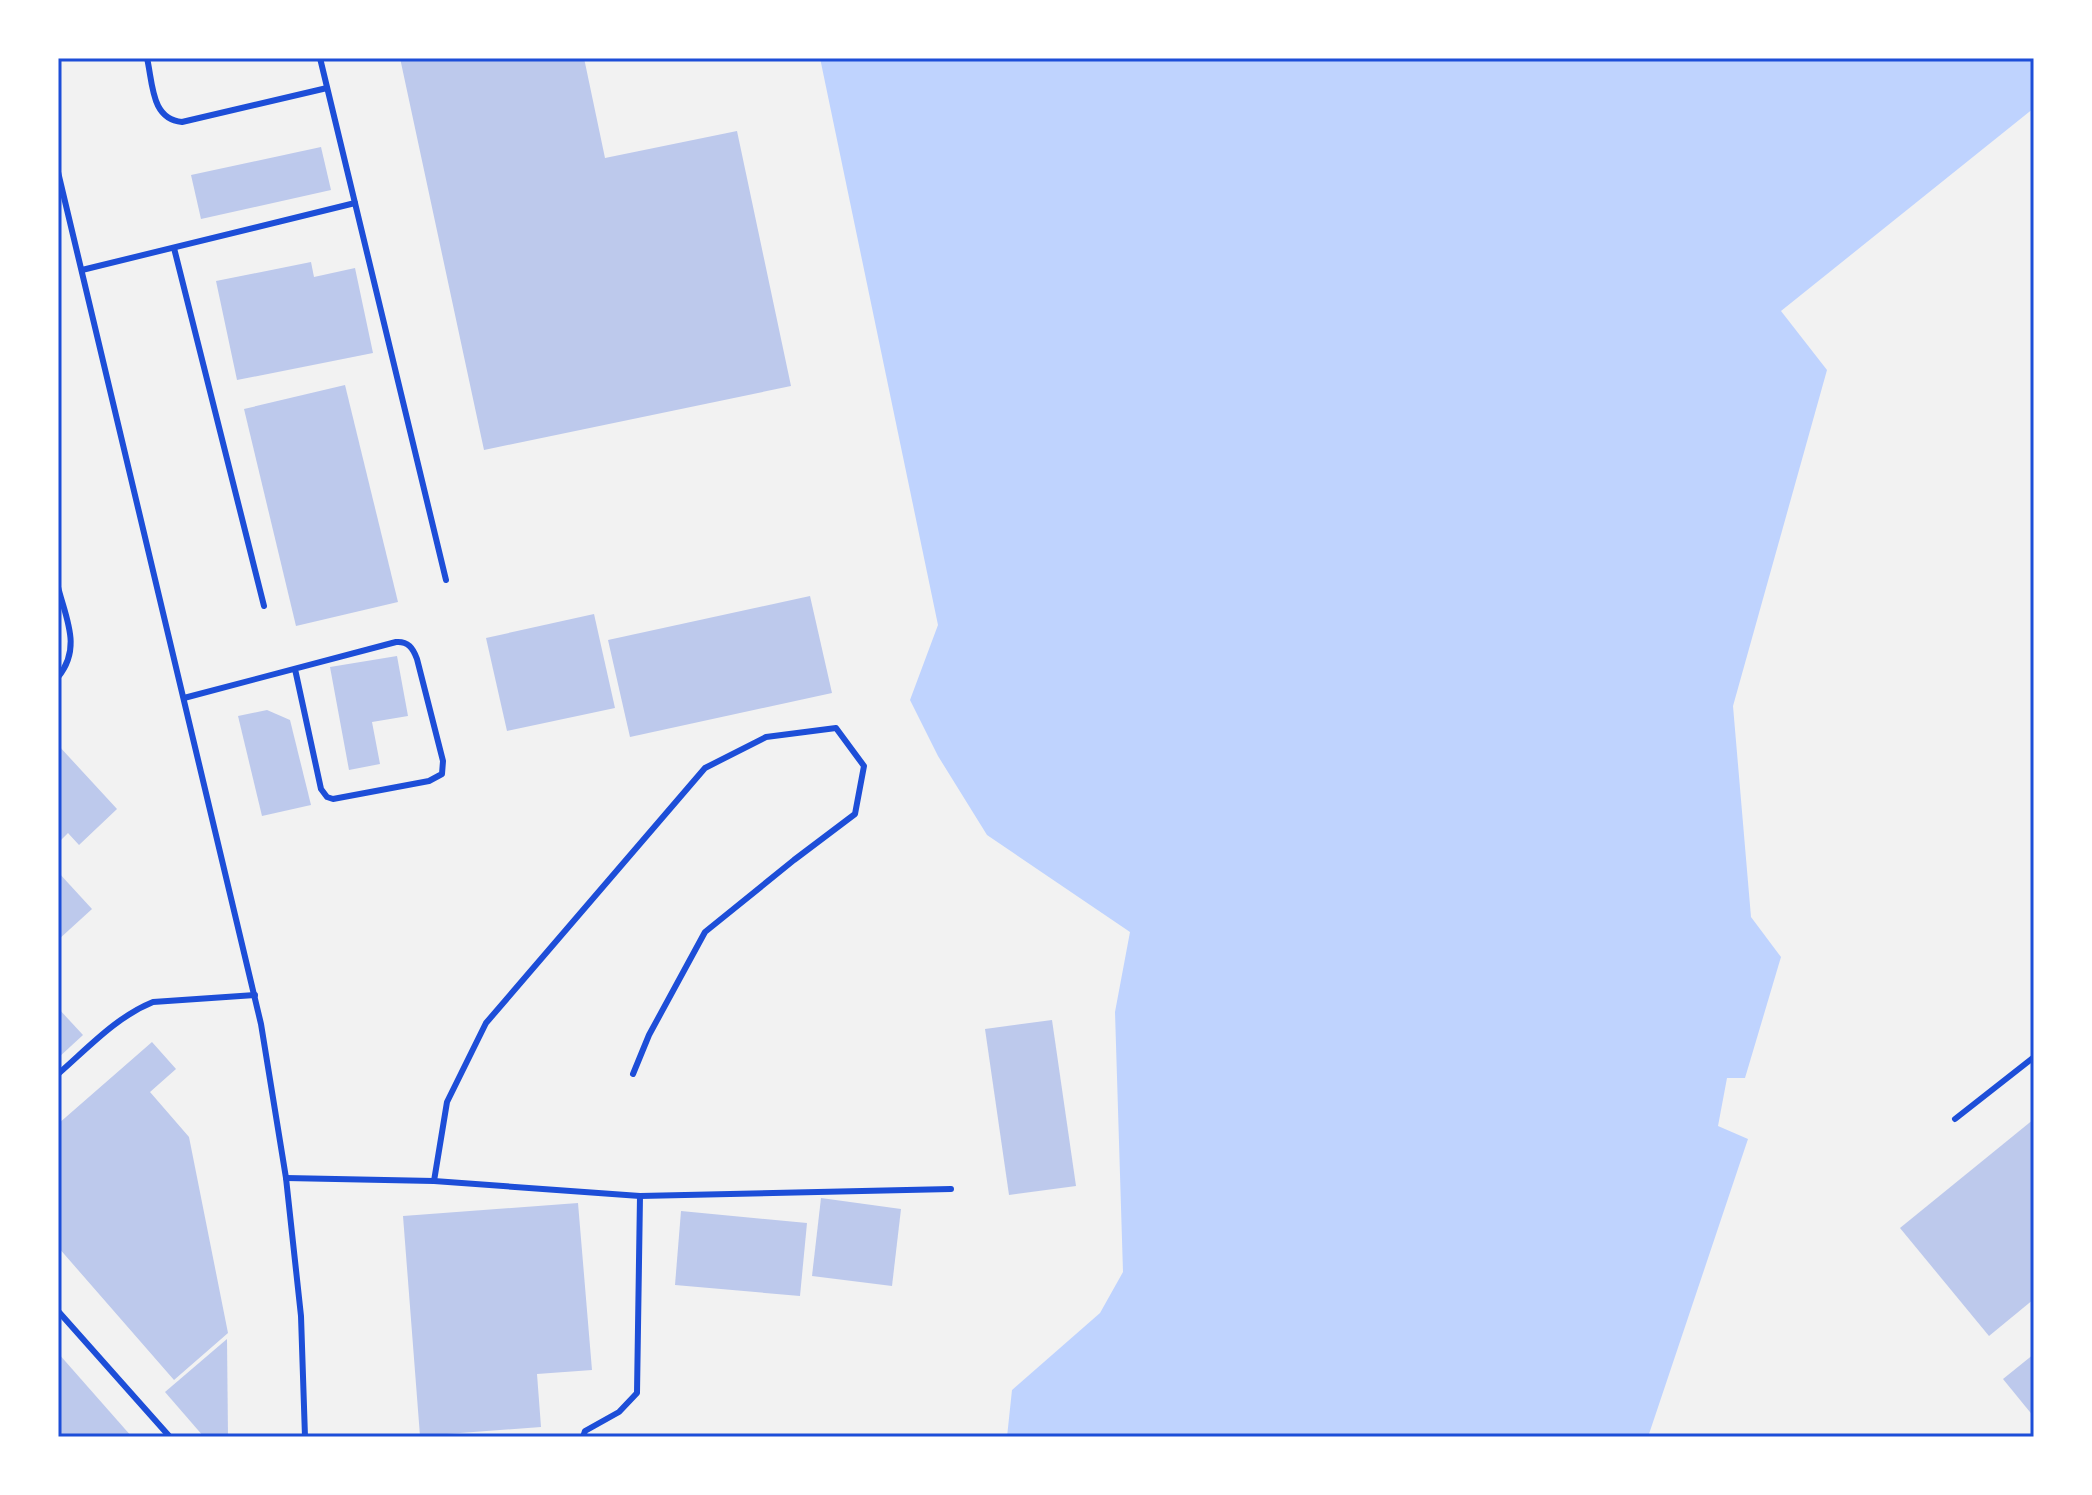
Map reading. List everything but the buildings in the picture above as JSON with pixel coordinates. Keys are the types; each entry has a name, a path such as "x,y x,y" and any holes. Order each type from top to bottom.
{"lane":[{"path":"147,58 158,108 162,116 170,121 182,122 327,88"},
{"path":"320,58 446,580"},
{"path":"58,172 255,995 286,1178 301,1316 305,1437"},
{"path":"82,270 355,203"},
{"path":"174,248 264,606"},
{"path":"58,587 73,648 69,664 58,677"},
{"path":"184,698 396,642 407,643 417,659 443,761 442,774 429,781 333,799 327,797 321,789 295,669"},
{"path":"434,1181 447,1102 486,1023 705,768 766,737 836,728 864,766 855,814 705,932 649,1035 633,1074"},
{"path":"58,1074 138,1008 153,1002 255,995"},
{"path":"1955,1119 2034,1057"},
{"path":"286,1178 434,1181 640,1196 951,1189"},
{"path":"583,1437 585,1431 619,1412 637,1393 640,1196"},
{"path":"58,1311 170,1437"}],"water":[{"path":"820,58 2034,58 2034,108 1781,311 1827,370 1733,706 1751,917 1781,957 1745,1078 1727,1078 1718,1126 1748,1139 1648,1437 1007,1437 1012,1390 1100,1313 1123,1272 1115,1012 1130,932 987,835 938,756 910,700 938,625"}]}
